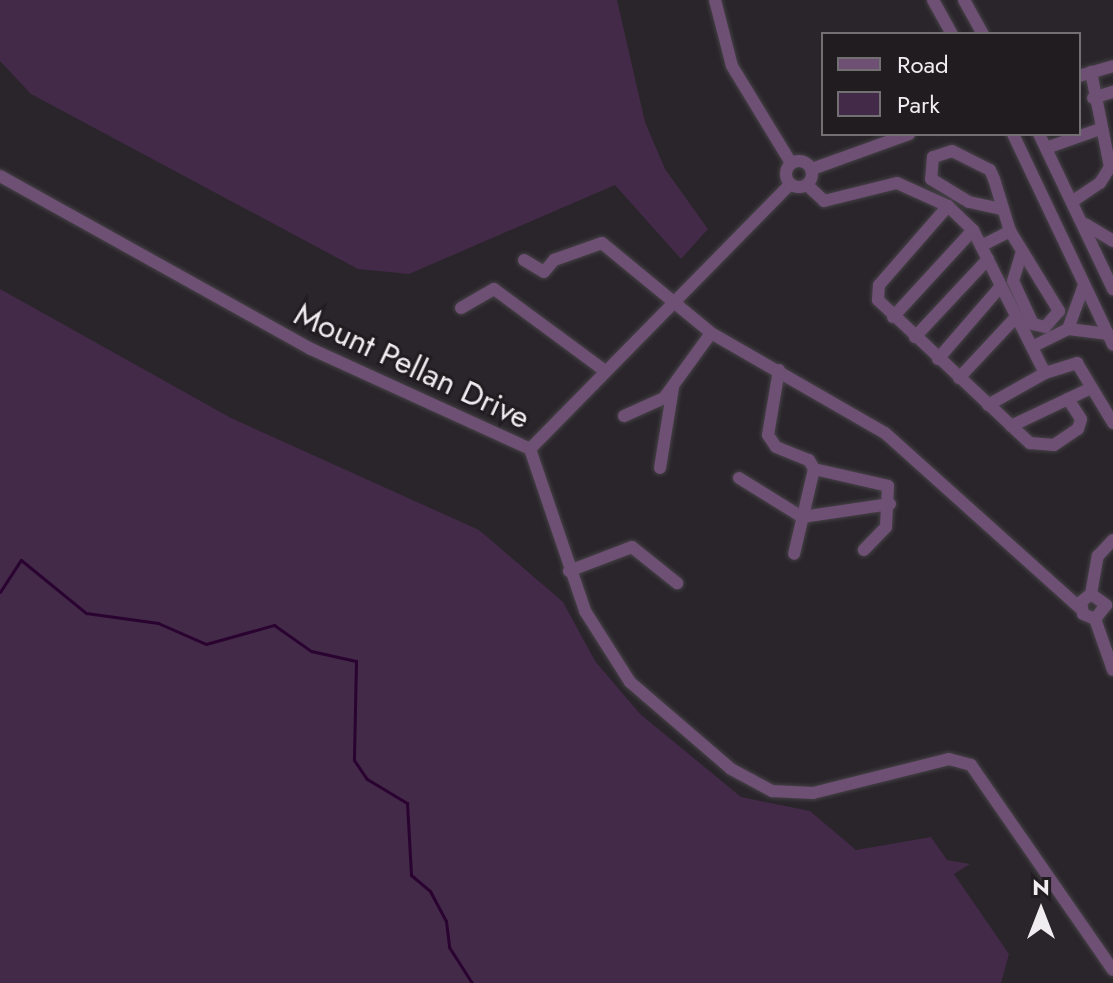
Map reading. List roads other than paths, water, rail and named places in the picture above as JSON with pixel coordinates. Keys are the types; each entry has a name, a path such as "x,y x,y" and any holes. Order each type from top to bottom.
{"street":[{"path":"715,0 732,66 791,163"},
{"path":"933,0 951,32"},
{"path":"964,0 982,32"},
{"path":"1073,201 1110,175 1109,158 1085,74 1113,66"},
{"path":"1093,98 1113,92"},
{"path":"1081,136 1100,129"},
{"path":"812,169 903,136"},
{"path":"1014,136 1110,339"},
{"path":"1040,136 1085,224 1113,289"},
{"path":"1046,148 1080,136"},
{"path":"1003,209 969,202 931,179 933,157 952,151 985,166 1003,209 1010,231 1059,311 1045,327 1033,324 1013,281 1022,252"},
{"path":"791,163 803,161 812,169"},
{"path":"790,184 786,173 791,163"},
{"path":"807,185 812,169"},
{"name":"Mount Pellan Drive","path":"0,176 311,349 530,449 569,571 592,628 630,682 754,784 813,793 933,762 971,765 1113,970"},
{"path":"530,449 669,303 790,184 807,185 824,201 897,183 948,206 973,230 1045,373"},
{"path":"948,206 879,285 878,300 938,359 1036,446 1054,445 1081,424 1068,399"},
{"path":"1085,224 1113,241"},
{"path":"893,317 973,230"},
{"path":"981,246 1010,231"},
{"path":"524,260 544,272 570,252 602,243 669,303 711,333 885,433 1080,608 1104,613"},
{"path":"915,337 988,259"},
{"path":"1068,329 1084,285"},
{"path":"938,359 1001,286"},
{"path":"461,308 494,289 604,370"},
{"path":"959,378 1016,317"},
{"path":"1032,347 1068,329 1110,339"},
{"path":"624,416 649,409 673,388 711,333"},
{"path":"988,405 1045,373 1077,363 1113,423"},
{"path":"779,370 768,435 776,447 809,460 814,469 794,554"},
{"path":"660,468 673,388"},
{"path":"1011,426 1091,388"},
{"path":"814,469 883,481 890,504 879,540 864,550"},
{"path":"739,478 802,517 825,518 890,504"},
{"path":"1080,608 1091,594 1098,556 1113,540"},
{"path":"569,571 632,547 677,583"},
{"path":"1091,594 1103,599 1113,670"}],"waterway":[{"path":"0,592 21,560 86,613 158,623 206,644 274,625 311,651 356,661 354,760 367,779 407,803 411,875 430,891 446,921 449,947 472,983"}]}
